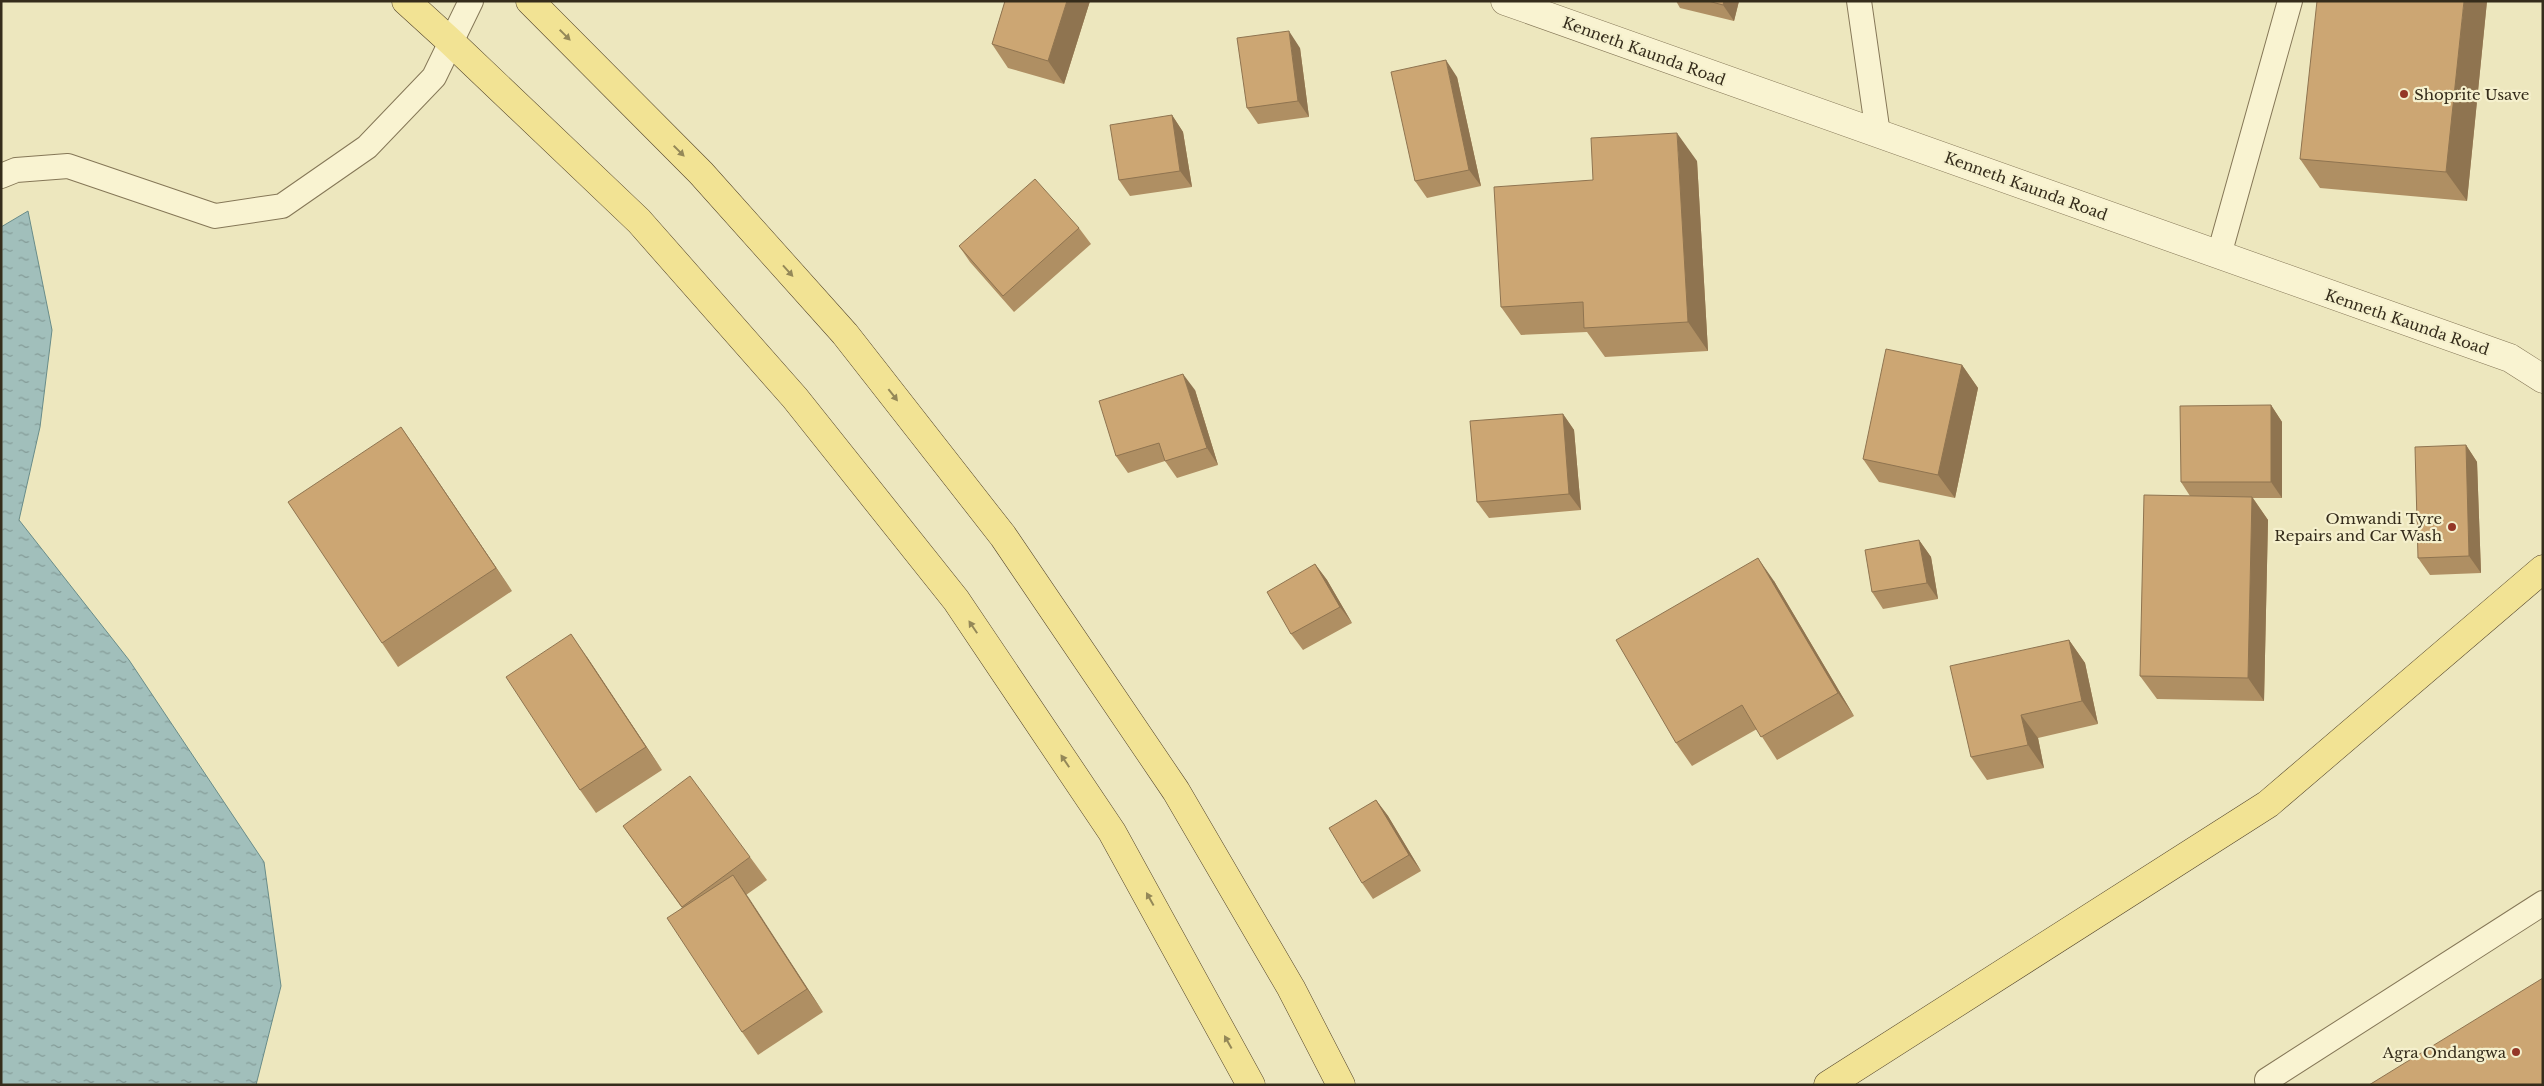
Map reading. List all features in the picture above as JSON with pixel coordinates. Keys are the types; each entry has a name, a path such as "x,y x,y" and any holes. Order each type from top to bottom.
{"main road":[{"path":"406,1 639,221 795,398 956,600 1112,832 1251,1085"},
{"path":"530,1 700,173 845,334 1003,536 1176,791 1291,988 1341,1085"},
{"path":"1828,1085 2268,804 2543,569"}],"street":[{"name":"Kenneth Kaunda Road","path":"1505,1 2510,358 2543,379"}],"lane":[{"path":"1,176 16,170 68,166 215,216 282,206 367,147 434,77 472,1"},
{"path":"1859,1 1878,134"},
{"path":"2219,255 2290,1"},
{"path":"2267,1080 2543,903"}],"water":[{"path":"28,211 52,330 40,427 19,520 129,660 264,862 281,986 256,1085 1,1085 1,227"}],"building":[{"path":"1005,1 1067,1 1048,61 992,44"},
{"path":"1708,1 1724,1 1723,5"},
{"name":"Shoprite Usave","path":"2317,1 2464,1 2446,172 2300,159"},
{"path":"1289,31 1298,101 1247,108 1237,38"},
{"path":"1446,60 1469,170 1415,181 1391,72"},
{"path":"1172,115 1180,171 1119,180 1110,125"},
{"path":"1677,133 1688,322 1584,328 1583,302 1501,307 1494,187 1593,180 1591,138"},
{"path":"1035,179 1079,228 1003,296 959,246"},
{"path":"1886,349 1962,365 1938,475 1863,459"},
{"path":"1183,374 1207,448 1165,461 1159,443 1116,456 1099,401"},
{"path":"2271,405 2271,482 2181,482 2180,406"},
{"path":"1563,414 1569,494 1477,502 1470,421"},
{"path":"401,427 496,568 382,643 288,502"},
{"path":"2466,445 2469,556 2418,558 2415,447"},
{"path":"2144,495 2252,497 2248,678 2140,676"},
{"path":"1919,540 1927,583 1872,592 1865,550"},
{"path":"1758,558 1838,693 1761,737 1742,705 1676,743 1616,640"},
{"path":"1315,564 1340,607 1291,634 1267,592"},
{"path":"571,634 646,747 580,790 506,677"},
{"path":"2069,640 2082,701 2021,715 2028,745 1971,757 1950,666"},
{"path":"690,776 750,857 682,907 623,826"},
{"path":"1376,800 1409,855 1362,883 1329,828"},
{"path":"733,875 807,989 742,1032 667,918"},
{"path":"2543,978 2543,1085 2369,1085"}],"place":[{"name":"Shoprite Usave","path":"2404,94"},
{"name":"Omwandi Tyre Repairs and Car Wash","path":"2452,527"},
{"name":"Agra Ondangwa","path":"2516,1052"}]}
